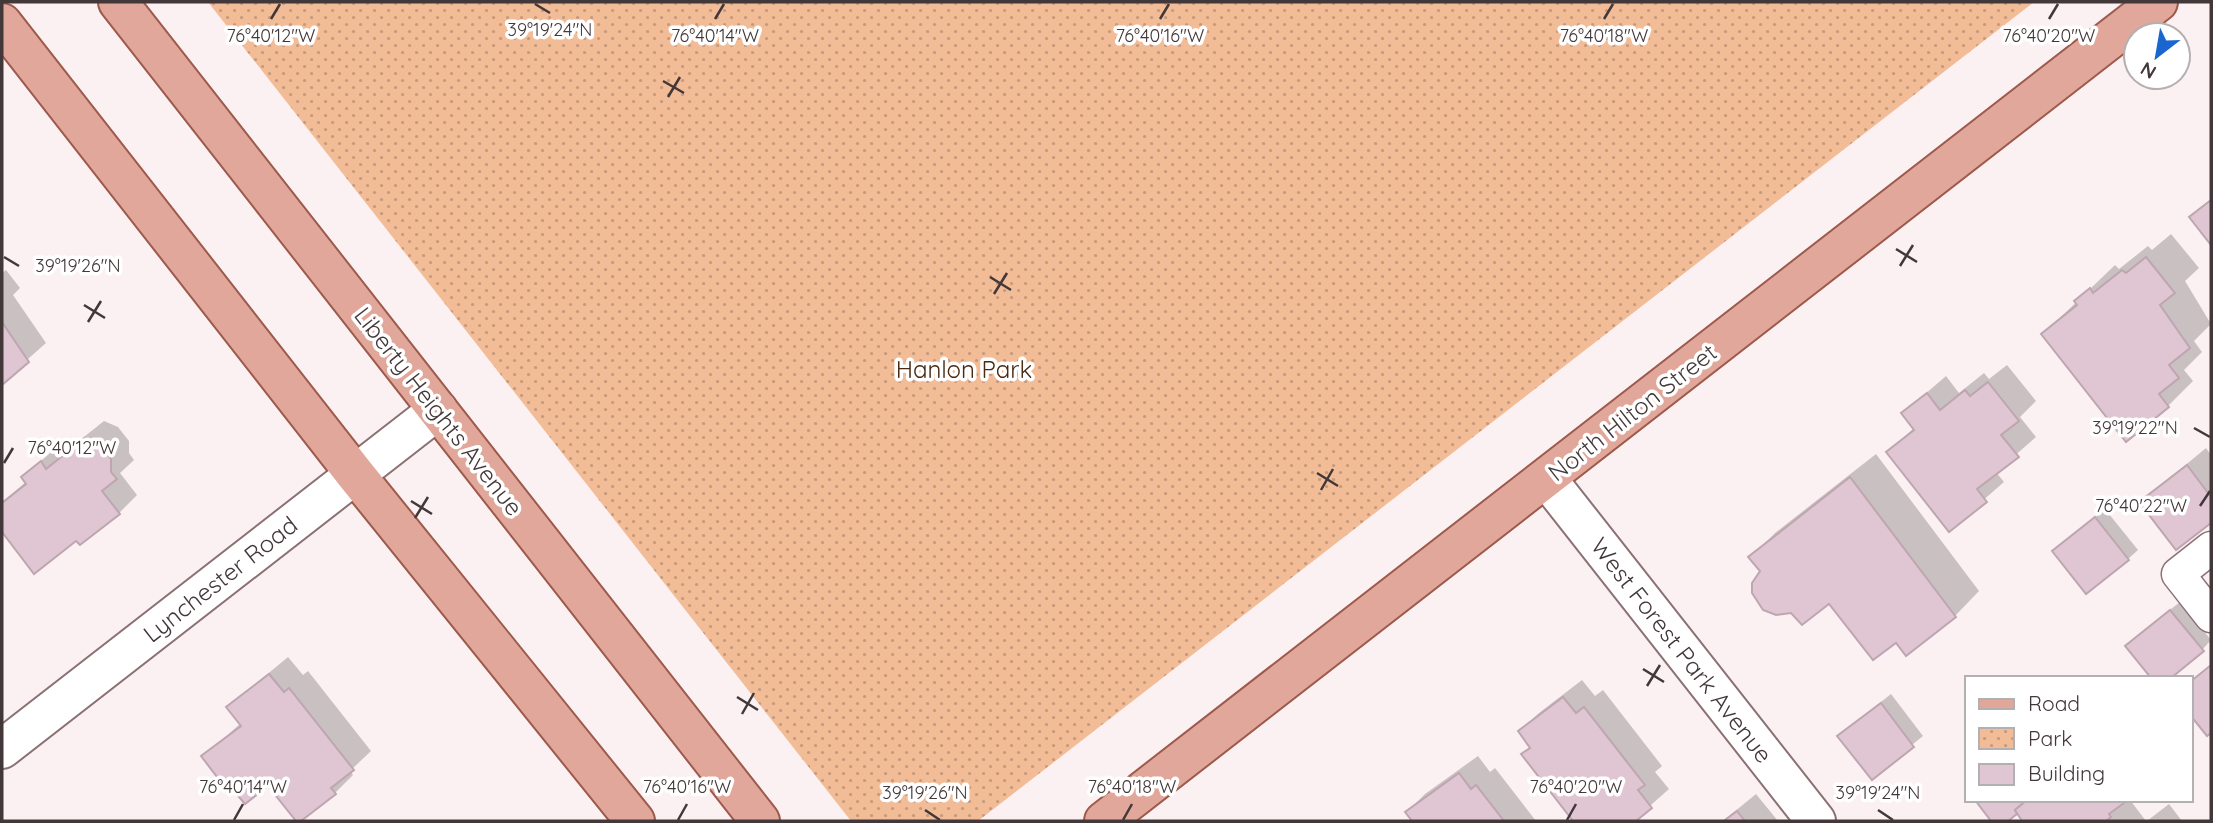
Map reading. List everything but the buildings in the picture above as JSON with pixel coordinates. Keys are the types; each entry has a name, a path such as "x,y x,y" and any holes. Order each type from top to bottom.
{"main road":[{"name":"Liberty Heights Avenue","path":"118,2 760,821"},
{"name":"North Hilton Street","path":"1104,821 2158,2"},
{"path":"2,23 355,474 635,821"}],"street":[{"name":"Lynchester Road","path":"2,749 438,410"},
{"name":"West Forest Park Avenue","path":"1547,478 1816,821"}],"lane":[{"path":"2211,548 2178,574 2211,616"}],"green space":[{"name":"Hanlon Park","path":"208,2 2034,2 978,821 851,821"}]}
